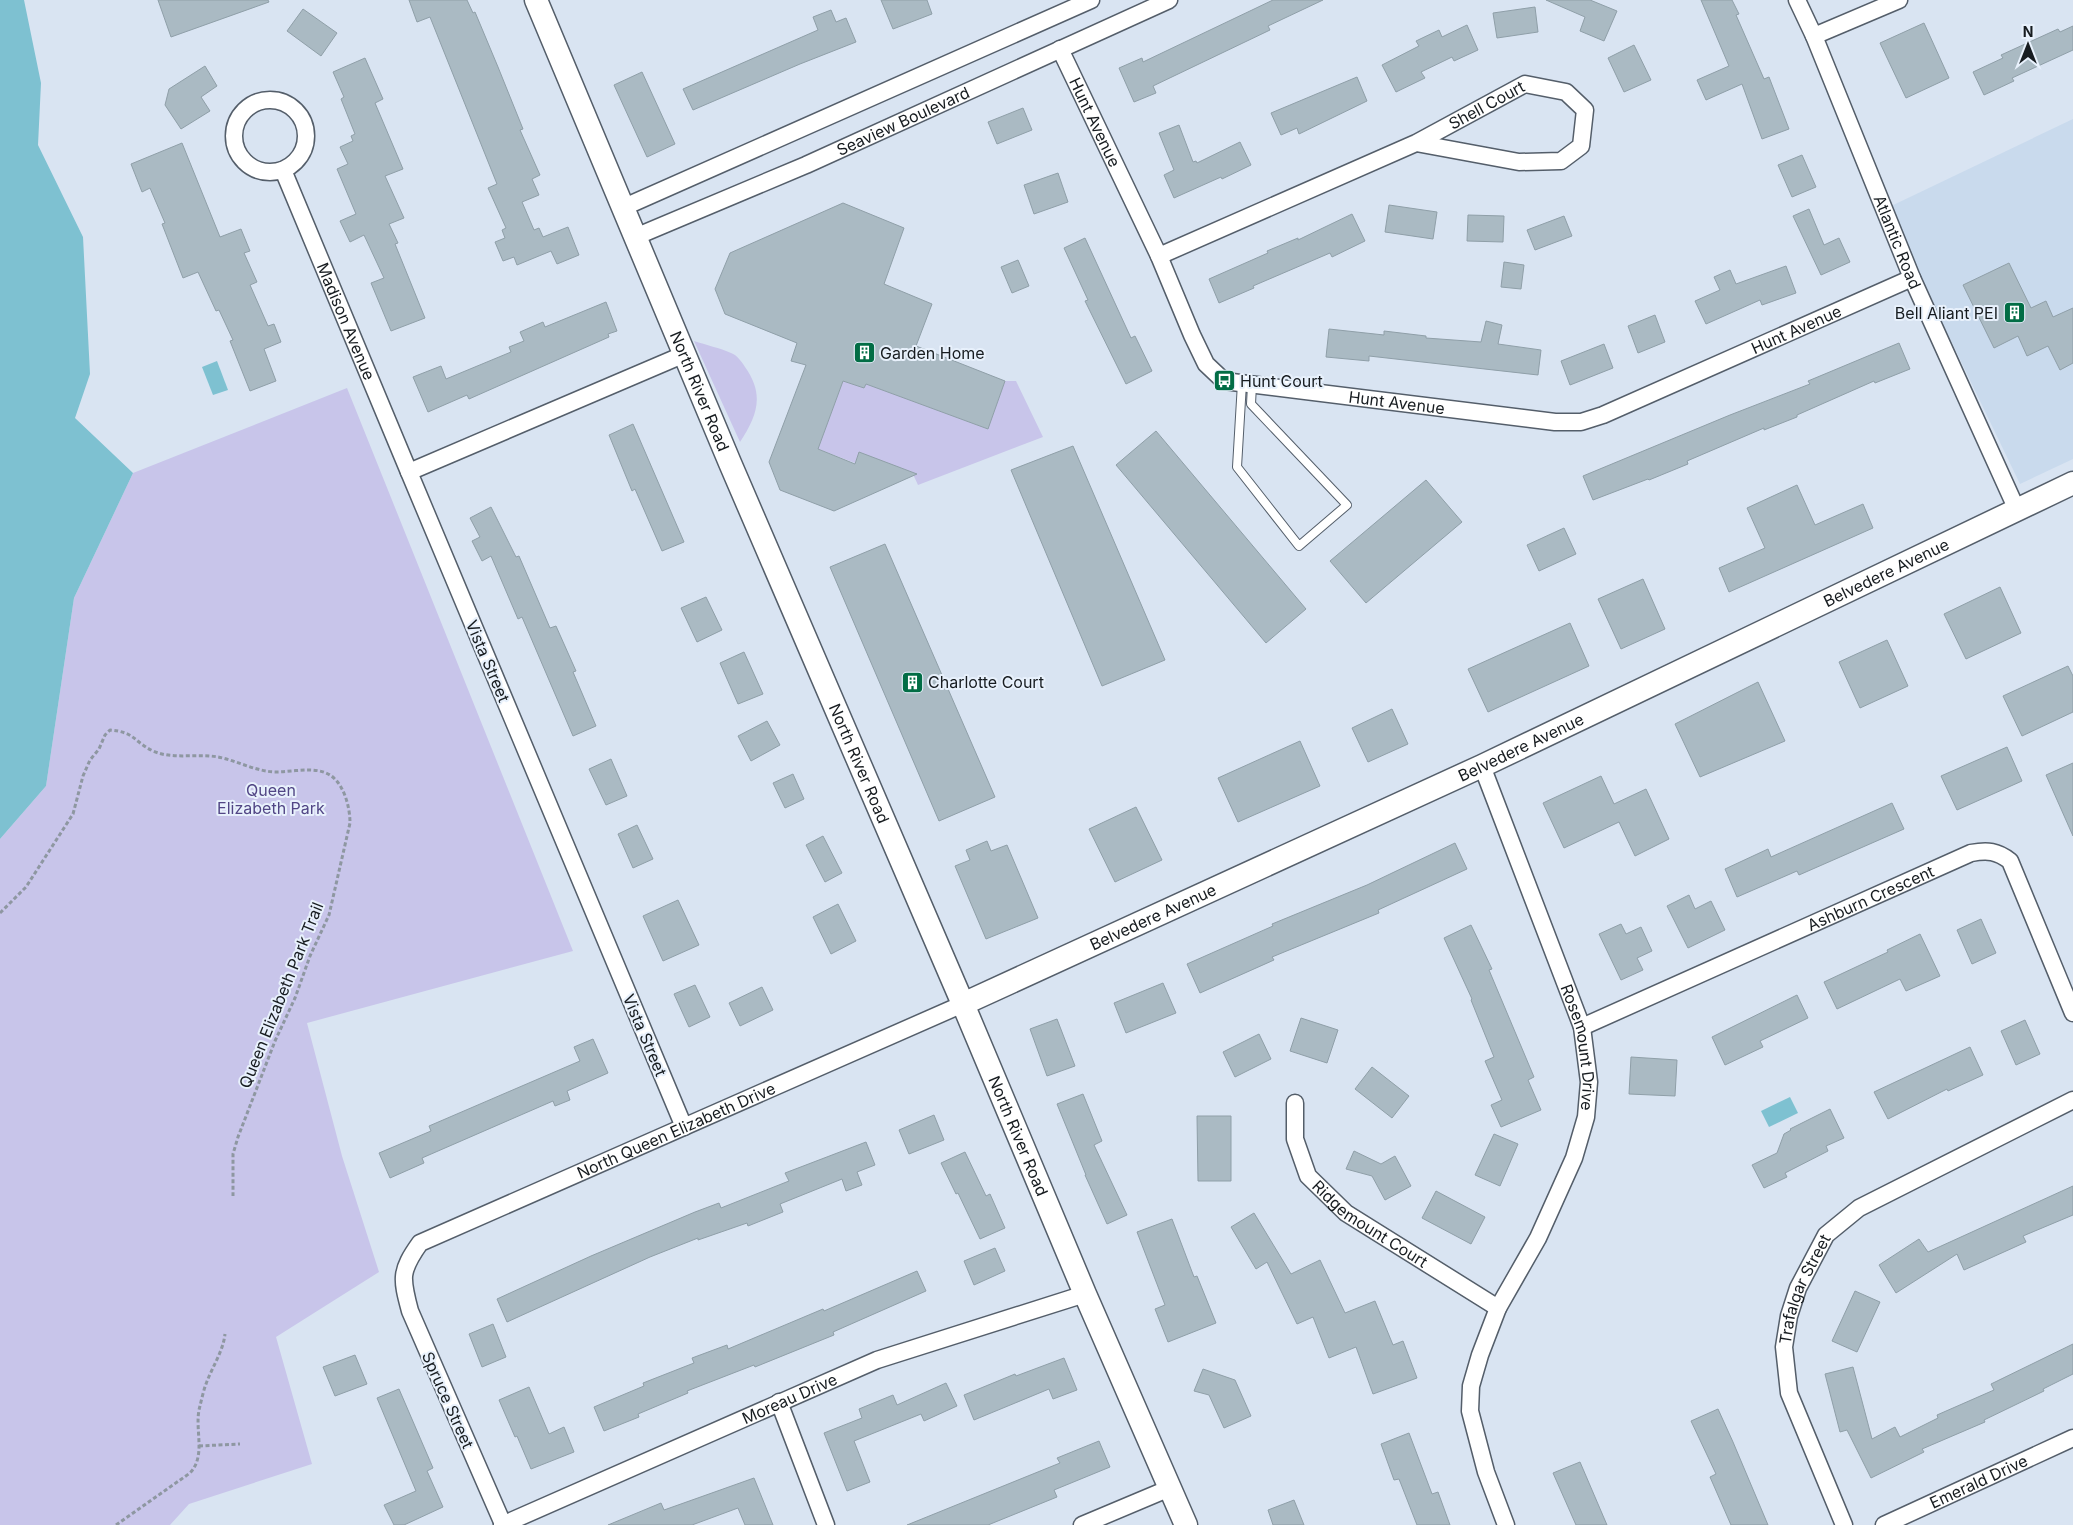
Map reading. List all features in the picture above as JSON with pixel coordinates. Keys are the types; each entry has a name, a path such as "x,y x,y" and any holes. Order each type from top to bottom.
{"main road":[{"name":"North River Road","path":"536,0 730,464 963,1004 1084,1294 1186,1525"},
{"name":"Belvedere Avenue","path":"963,1004 1482,766 2073,483"}],"street":[{"path":"622,208 1092,0"},
{"name":"Seaview Boulevard","path":"636,237 806,165 1169,0"},
{"name":"Atlantic Road","path":"1797,0 1814,36 1912,278 2017,510"},
{"path":"1814,36 1899,0"},
{"name":"Hunt Avenue","path":"1060,49 1159,256 1206,364 1224,381 1555,422 1581,422 1603,416 1912,278"},
{"name":"Shell Court","path":"1159,256 1416,143 1525,84 1566,92 1585,110 1582,146 1561,162 1519,162 1416,143"},
{"path":"264,101 276,101 287,104 303,121 306,132 303,150 294,164 284,170 272,173 260,171 249,166 238,152 234,134 237,122 243,112 253,105 264,101"},
{"name":"Madison Avenue","path":"284,170 409,472"},
{"path":"409,472 685,354"},
{"name":"Vista Street","path":"409,472 684,1127"},
{"name":"Rosemount Drive","path":"1482,766 1582,1027 1589,1082 1586,1118 1574,1158 1538,1238 1498,1308 1470,1386 1470,1411 1486,1472 1506,1525"},
{"name":"Ashburn Crescent","path":"1582,1027 1971,853 1987,850 2000,853 2010,861 2073,1013"},
{"name":"North Queen Elizabeth Drive","path":"403,1272 408,1259 420,1243 963,1004"},
{"name":"Trafalgar Street","path":"1844,1525 1789,1393 1784,1347 1789,1316 1798,1288 1812,1260 1826,1235 1859,1208 2073,1100"},
{"name":"Ridgemount Court","path":"1295,1103 1295,1139 1308,1176 1324,1194 1346,1214 1498,1308"},
{"name":"Spruce Street","path":"403,1272 405,1293 410,1311 502,1525"},
{"name":"Moreau Drive","path":"502,1525 877,1360 1084,1294"},
{"path":"779,1402 826,1525"},
{"name":"Emerald Drive","path":"1884,1525 2073,1438"},
{"path":"1082,1525 1170,1488"}],"lane":[{"path":"1247,384 1251,404 1347,505 1299,546 1237,467 1247,384"}],"path":[{"name":"Queen Elizabeth Park Trail","path":"0,913 26,887 73,814 83,776 90,760 110,730 124,731 153,751 171,755 216,757 266,771 320,771 336,780 350,811 350,823 329,915 275,1041 238,1136 233,1154 233,1196"},
{"path":"116,1525 190,1473 196,1466 199,1457 199,1409 206,1384 224,1342 225,1334"},
{"path":"199,1446 240,1444"}],"shaded area":[{"path":"0,0 24,0 41,83 38,145 83,237 90,374 75,418 133,473 74,598 46,786 0,839"},
{"path":"2073,119 2073,459 2020,484 1887,208"},
{"path":"217,361 228,390 213,395 202,367"},
{"path":"1790,1097 1798,1113 1769,1127 1761,1111"}],"green space":[{"path":"694,341 733,354 741,361 751,377 757,396 756,405 751,423 740,442"},
{"path":"843,381 864,388 866,384 988,429 1005,381 1016,381 1043,437 918,485 912,472 859,453 855,463 818,449"},
{"name":"Queen Elizabeth Park","path":"347,388 573,951 307,1023 342,1156 379,1272 276,1337 312,1464 189,1504 170,1525 0,1525 0,839 46,786 74,598 133,473"}],"building":[{"path":"158,0 268,0 269,2 171,37"},
{"path":"409,0 467,0 473,13 475,12 523,129 520,130 540,175 532,179 539,195 522,202 534,230 539,228 543,237 568,227 579,255 557,264 551,251 517,265 514,257 503,261 495,242 505,238 502,230 506,228 488,188 497,184 430,17 417,22"},
{"path":"881,0 927,0 932,14 893,29"},
{"path":"1273,0 1323,0 1268,26 1270,30 1153,86 1156,93 1134,102 1119,68 1142,58 1143,62"},
{"path":"1546,0 1590,0 1617,11 1604,41 1580,31 1585,17"},
{"path":"1701,0 1732,0 1739,14 1736,15 1764,79 1769,77 1789,129 1762,139 1742,84 1706,100 1697,80 1729,66"},
{"path":"1535,7 1538,32 1497,38 1493,13"},
{"path":"303,9 337,33 321,56 287,31"},
{"path":"831,10 836,22 846,18 856,42 693,110 683,89 818,30 813,17"},
{"path":"1924,23 1949,78 1906,98 1880,43"},
{"path":"1467,25 1478,50 1454,61 1452,57 1421,72 1425,78 1396,92 1382,65 1419,46 1416,41 1439,30 1442,37"},
{"path":"2073,26 2073,50 2012,78 2014,81 1984,95 1973,72 2003,58 2001,55 2058,29 2060,32"},
{"path":"1634,45 1651,80 1624,92 1608,58"},
{"path":"365,58 383,99 375,103 403,169 385,176 404,218 389,224 398,243 395,244 425,318 391,331 371,283 384,278 364,235 350,242 340,221 356,214 337,169 348,164 340,147 353,141 351,136 355,134 341,99 344,97 333,72"},
{"path":"205,66 217,86 201,97 210,111 181,129 165,105 169,89"},
{"path":"642,72 675,144 647,157 614,85"},
{"path":"1357,77 1367,101 1299,134 1297,128 1281,135 1271,113"},
{"path":"1023,108 1032,130 997,144 988,122"},
{"path":"1179,125 1193,162 1196,161 1197,163 1240,142 1251,165 1174,198 1164,175 1174,170 1159,133"},
{"path":"182,143 220,237 241,229 250,251 244,253 257,282 250,285 268,326 274,324 281,342 264,349 276,381 250,391 230,341 233,340 219,310 216,311 198,272 183,278 162,224 165,223 150,188 142,192 131,164"},
{"path":"1802,155 1816,187 1792,197 1778,165"},
{"path":"1058,173 1068,202 1034,214 1024,185"},
{"name":"Garden Home","path":"843,203 904,228 884,284 932,304 916,346 1005,381 988,429 866,384 864,388 843,381 818,449 855,464 859,452 917,474 834,511 780,490 769,462 806,365 791,361 797,343 725,314 715,289 730,253"},
{"path":"1389,205 1437,212 1433,239 1385,232"},
{"path":"1809,209 1824,245 1839,238 1850,262 1821,275 1793,216"},
{"path":"1352,214 1365,241 1332,257 1330,253 1253,286 1254,288 1219,303 1209,279"},
{"path":"1468,215 1504,216 1503,242 1467,241"},
{"path":"1564,216 1572,236 1535,250 1527,230"},
{"path":"1085,238 1131,338 1135,336 1152,371 1126,384 1085,301 1088,300 1064,248"},
{"path":"1018,260 1029,286 1012,293 1001,267"},
{"path":"1504,262 1524,265 1521,289 1501,287"},
{"name":"Bell Aliant PEI","path":"2009,263 2031,308 2046,301 2053,317 2073,308 2073,363 2060,370 2048,346 2027,356 2018,336 1994,348 1963,285"},
{"path":"1786,266 1796,293 1762,305 1760,300 1706,324 1695,301 1720,290 1714,277 1730,270 1736,284"},
{"path":"606,302 617,331 608,334 609,337 469,399 467,395 428,412 413,377 441,366 446,379 511,352 509,347 524,341 520,332 543,322 545,327"},
{"path":"1655,315 1665,342 1638,353 1628,326"},
{"path":"1486,321 1502,325 1498,344 1541,350 1538,375 1369,356 1369,361 1326,357 1329,329 1384,335 1384,331 1426,336 1426,338 1481,342"},
{"path":"1899,343 1910,369 1875,383 1874,381 1797,415 1797,417 1764,430 1764,428 1687,461 1688,464 1593,500 1583,476 1810,384 1808,381"},
{"path":"1604,344 1613,368 1570,385 1561,361"},
{"path":"633,424 684,542 662,551 635,489 632,491 609,435"},
{"path":"1156,431 1306,609 1266,643 1116,465"},
{"name":"Charlotte Court","path":"1073,446 1165,660 1102,686 1011,470"},
{"path":"1426,480 1462,522 1366,603 1330,561"},
{"path":"1797,485 1815,525 1863,504 1873,528 1729,592 1719,568 1765,548 1747,508"},
{"path":"491,507 516,557 519,556 550,628 556,626 576,671 573,672 596,726 573,736 522,617 518,619 491,556 482,561 472,541 480,537 470,518"},
{"path":"1564,528 1576,554 1539,571 1527,545"},
{"name":"Charlotte Court","path":"885,544 995,797 939,821 830,567"},
{"path":"1643,579 1665,629 1621,649 1598,599"},
{"path":"2000,587 2021,633 1966,659 1944,614"},
{"path":"706,597 722,630 697,642 681,608"},
{"path":"1570,623 1589,666 1488,712 1468,669"},
{"path":"1887,640 1908,686 1860,708 1839,662"},
{"path":"744,652 763,694 738,704 720,663"},
{"path":"2068,666 2073,676 2073,712 2022,736 2003,696"},
{"path":"1758,682 1785,741 1700,777 1675,724"},
{"path":"1392,709 1408,744 1368,762 1352,728"},
{"path":"767,721 780,745 751,761 738,736"},
{"path":"1300,741 1320,786 1238,822 1218,778"},
{"path":"2007,747 2022,781 1957,810 1941,776"},
{"path":"611,759 627,796 606,805 589,769"},
{"path":"2073,763 2073,836 2046,775"},
{"path":"793,774 804,799 785,808 773,783"},
{"path":"1601,776 1614,804 1646,789 1669,839 1635,856 1619,822 1564,848 1543,803"},
{"path":"1892,803 1904,829 1799,875 1797,871 1737,897 1725,869 1768,849 1771,857"},
{"path":"1136,807 1162,860 1115,882 1089,829"},
{"path":"637,825 653,859 633,868 618,834"},
{"path":"823,836 842,873 825,882 806,845"},
{"path":"987,841 991,851 1007,845 1038,918 986,939 955,866 970,860 966,850"},
{"path":"1455,843 1467,869 1378,910 1379,913 1272,957 1274,960 1200,993 1187,964 1273,926 1272,924 1367,885"},
{"path":"1689,895 1695,909 1711,901 1725,930 1688,948 1667,906"},
{"path":"678,900 699,945 663,961 643,916"},
{"path":"838,904 856,941 831,954 813,917"},
{"path":"1981,919 1996,953 1972,964 1957,930"},
{"path":"1621,924 1626,934 1641,927 1652,951 1637,958 1643,970 1621,980 1599,934"},
{"path":"1471,925 1492,969 1489,970 1534,1077 1528,1080 1541,1110 1501,1127 1491,1105 1502,1100 1485,1061 1494,1057 1472,999 1444,938"},
{"path":"1920,934 1940,976 1906,991 1900,979 1837,1009 1824,982 1888,952 1887,950"},
{"path":"1163,983 1176,1013 1126,1033 1114,1003"},
{"path":"695,985 710,1017 689,1027 674,994"},
{"path":"762,987 773,1010 740,1026 729,1003"},
{"path":"1797,995 1808,1018 1760,1041 1763,1047 1725,1065 1712,1037"},
{"path":"1301,1018 1338,1030 1327,1063 1290,1051"},
{"path":"1057,1019 1075,1066 1047,1076 1030,1029"},
{"path":"2025,1020 2040,1054 2016,1065 2001,1031"},
{"path":"1259,1034 1271,1059 1235,1077 1223,1052"},
{"path":"593,1039 608,1073 567,1091 570,1100 555,1106 553,1101 422,1158 424,1163 390,1178 379,1153 431,1131 429,1126 580,1061 574,1047"},
{"path":"1970,1047 1983,1075 1948,1091 1947,1089 1888,1119 1874,1092"},
{"path":"1631,1057 1677,1060 1675,1096 1629,1094"},
{"path":"1372,1067 1409,1096 1392,1118 1355,1089"},
{"path":"1083,1094 1102,1141 1094,1145 1127,1215 1107,1224 1057,1104"},
{"path":"1830,1109 1844,1138 1826,1146 1828,1151 1785,1173 1787,1177 1764,1188 1752,1165 1777,1153 1784,1134 1790,1129"},
{"path":"934,1115 944,1140 909,1154 899,1130"},
{"path":"1197,1116 1231,1116 1231,1181 1198,1181"},
{"path":"1494,1134 1518,1144 1500,1186 1475,1175"},
{"path":"866,1142 875,1165 857,1172 862,1185 846,1191 842,1179 780,1204 783,1212 748,1226 747,1223 698,1240 698,1238 650,1257 507,1322 497,1299 591,1256 695,1212 719,1203 721,1208 789,1181 785,1173"},
{"path":"1354,1151 1381,1164 1395,1156 1411,1186 1385,1200 1372,1176 1346,1169"},
{"path":"965,1152 986,1196 990,1194 1005,1228 980,1239 941,1163"},
{"path":"2073,1186 2073,1215 2023,1236 2026,1242 1964,1270 1957,1254 1896,1293 1879,1265 1919,1239 1928,1252"},
{"path":"1436,1191 1485,1217 1471,1244 1422,1218"},
{"path":"1254,1213 1291,1274 1320,1260 1345,1313 1375,1301 1393,1345 1403,1341 1417,1378 1373,1394 1356,1347 1329,1358 1313,1317 1297,1324 1267,1262 1256,1269 1231,1227"},
{"path":"1172,1219 1194,1277 1197,1276 1216,1323 1168,1342 1155,1309 1165,1305 1137,1232"},
{"path":"995,1248 1005,1271 974,1285 964,1261"},
{"path":"917,1271 926,1291 833,1332 834,1335 755,1367 754,1365 687,1391 688,1393 638,1414 639,1417 604,1431 594,1407 644,1386 643,1383 694,1363 692,1358 727,1345 728,1349"},
{"path":"1855,1291 1880,1302 1857,1352 1832,1341"},
{"path":"493,1324 506,1357 482,1367 469,1334"},
{"path":"2073,1344 2073,1374 2043,1389 2044,1391 1984,1420 1985,1422 1922,1449 1924,1452 1871,1478 1847,1430 1840,1432 1825,1374 1853,1367 1872,1439 1895,1427 1900,1437 1938,1418 1937,1415 1994,1390 1991,1384"},
{"path":"355,1355 367,1384 335,1396 323,1367"},
{"path":"1064,1358 1077,1390 1053,1399 1049,1389 974,1420 964,1395 1015,1374 1016,1376"},
{"path":"1203,1369 1235,1380 1251,1416 1224,1428 1209,1395 1194,1391"},
{"path":"946,1383 957,1406 924,1421 921,1414 854,1441 870,1482 847,1491 824,1433 862,1418 859,1409 893,1395 897,1405"},
{"path":"529,1387 549,1434 564,1427 574,1452 531,1469 499,1400"},
{"path":"399,1389 433,1468 427,1471 443,1507 404,1525 394,1525 384,1505 416,1491 377,1398"},
{"path":"1718,1409 1768,1525 1731,1525 1710,1477 1716,1474 1691,1421"},
{"path":"1409,1433 1432,1494 1438,1492 1450,1525 1417,1525 1399,1479 1394,1480 1381,1444"},
{"path":"1099,1441 1110,1467 1054,1490 1057,1497 988,1525 907,1525 1060,1463 1057,1458"},
{"path":"1580,1462 1607,1525 1576,1525 1553,1473"},
{"path":"754,1478 773,1525 745,1525 738,1508 692,1525 608,1525 661,1503 664,1510"},
{"path":"1294,1500 1304,1525 1273,1525 1268,1510"}],"place":[{"name":"Bell Aliant PEI","path":"2014,313"},
{"name":"Garden Home","path":"864,353"},
{"name":"Hunt Court","path":"1224,381"},
{"name":"Charlotte Court","path":"912,682"}]}
